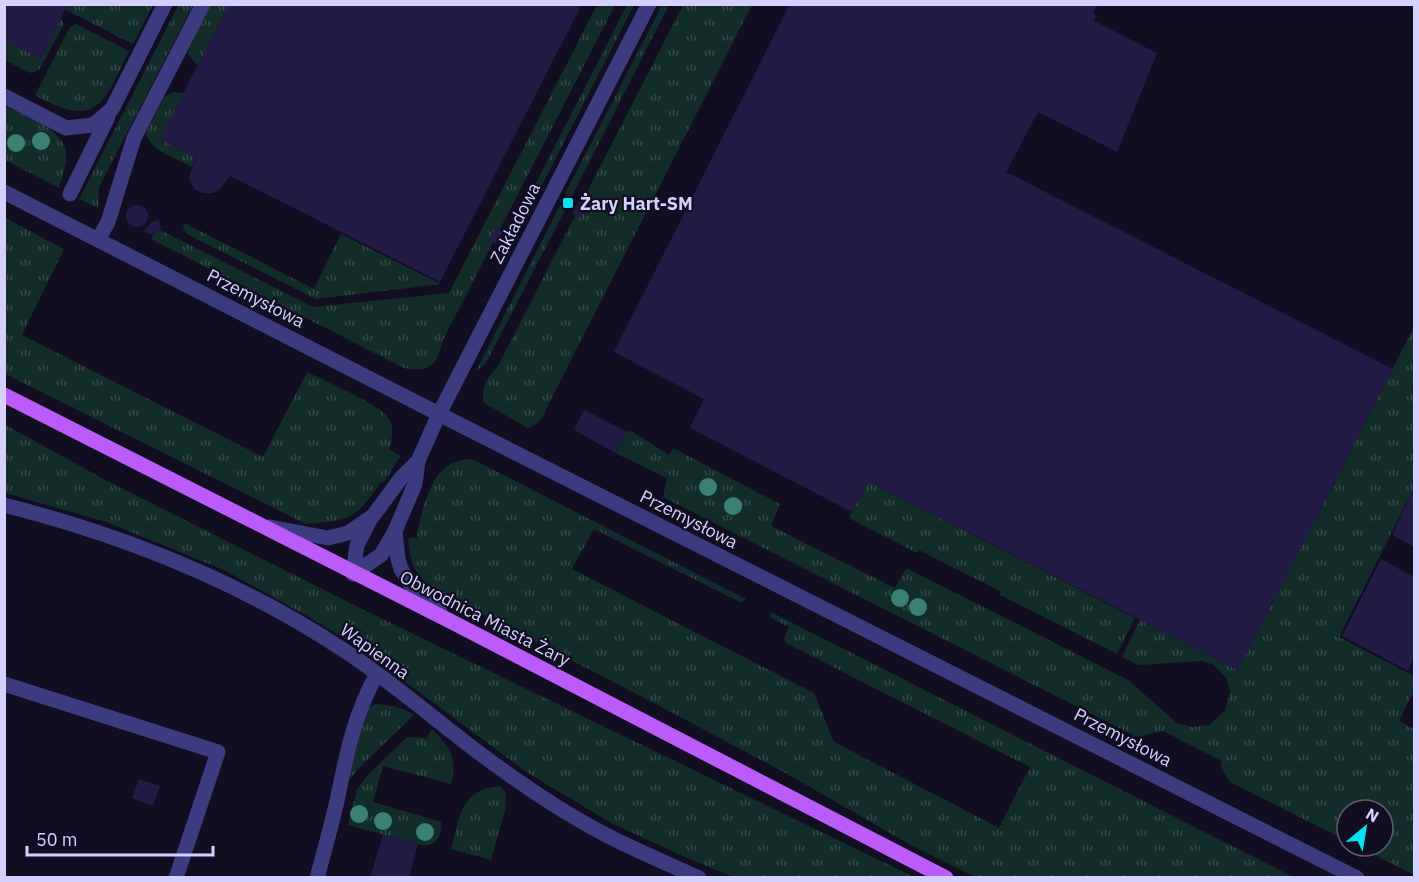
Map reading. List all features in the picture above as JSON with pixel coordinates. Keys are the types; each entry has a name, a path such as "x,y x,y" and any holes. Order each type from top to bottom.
{"main road":[{"name":"Obwodnica Miasta Żary","path":"4,396 454,623 946,878"}],"street":[{"path":"70,194 165,4"},
{"path":"98,240 108,222 134,138 203,4"},
{"name":"Zakładowa","path":"353,574 381,555 395,531 415,484 418,461 439,414 649,4"},
{"path":"4,96 66,128 93,126 112,109"},
{"name":"Przemysłowa","path":"4,192 1357,878"},
{"name":"Zakładowa","path":"353,574 357,546 373,516 401,478 418,461"},
{"name":"Wapienna","path":"4,505 99,532 185,564 272,608 350,654 486,759 558,807 608,836 699,878"},
{"name":"Zakładowa","path":"258,524 328,538 348,533 373,516"},
{"path":"395,531 398,559 407,579 421,597 454,623"},
{"path":"317,878 330,831 353,726 377,674"},
{"path":"4,684 218,752 176,878"}],"green space":[{"path":"66,4 153,5 133,44 64,9"},
{"path":"179,4 193,5 99,187 98,208 79,199"},
{"path":"210,5 229,5 199,65 188,53"},
{"path":"597,5 615,5 431,366 420,369 404,368 151,239 156,231 160,230 313,307 449,293"},
{"path":"627,5 634,5 517,234 511,232"},
{"path":"662,5 669,5 571,198 565,194"},
{"path":"683,5 752,5 544,416 528,428 484,403 484,387 498,366"},
{"path":"60,17 64,24 39,70 30,73 5,60 4,37"},
{"path":"76,24 129,51 105,97 96,106 86,110 56,106 35,95 70,27"},
{"path":"173,92 184,93 161,139 196,158 192,167 158,149 148,139 146,133 164,97"},
{"path":"4,106 41,123 63,143 66,160 59,188 5,160"},
{"path":"560,205 566,208 486,363 476,371"},
{"path":"5,218 64,249 22,335 263,457 307,372 363,399 388,418 392,429 389,449 400,456 385,481 380,483 364,504 350,516 306,524 5,374"},
{"path":"184,223 314,289 341,234 441,284 316,299 187,234 183,228"},
{"path":"1414,327 1414,382 1412,388 1414,389 1414,488 1339,637 1414,676 1414,690 1399,721 1414,729 1414,875 1381,858 1395,858 1395,798 1335,798 1335,835 1230,782 1220,766 1222,761 1163,731 1137,737 663,497 667,478 616,453 627,432 631,431 669,455 673,448 780,504 771,526 895,588 905,570 908,569 1128,680 1177,723 1192,727 1209,725 1225,711 1230,693 1229,686 1226,678 1214,665 1203,661 1138,665 1122,657 1140,620 1238,670"},
{"path":"4,424 107,481 366,611 914,877 734,877 613,824 528,773 361,649 311,618 224,570 106,522 5,493"},
{"path":"469,459 746,599 742,602 738,601 594,529 572,569 814,693 834,742 999,828 1030,767 786,643 784,638 789,627 771,618 771,612 1293,877 975,877 909,844 789,775 432,588 414,566 408,538 417,538 426,500 440,473 451,464"},
{"path":"868,481 1135,618 1117,654 1000,595 1002,592 919,550 917,553 849,518"},
{"path":"376,704 396,707 414,715 347,780 367,709"},
{"path":"432,729 451,754 454,767 451,784 383,766 373,802 441,822 438,839 429,845 422,845 348,825 357,789 366,777 407,737 427,738"},
{"path":"500,786 506,793 505,810 491,860 451,849 460,816 469,799 476,793"}],"building":[{"path":"4,4 68,4 41,59 4,40"},
{"path":"229,4 582,4 440,282 230,176 219,190 212,193 203,193 194,189 189,177 196,158 160,139"},
{"path":"790,4 1097,4 1093,13 1096,15 1094,21 1157,53 1117,152 1038,112 1006,172 1393,369 1238,670 868,481 852,512 690,428 704,399 614,352"},
{"path":"579,201 587,205 580,218 572,214"},
{"path":"137,205 145,208 148,216 145,224 137,227 129,224 126,216 129,208"},
{"path":"159,220 161,229 152,235 143,231 152,222"},
{"path":"496,227 503,231 496,244 489,240"},
{"path":"584,410 627,432 616,453 574,430"},
{"path":"1414,488 1414,547 1392,535"},
{"path":"1381,559 1414,577 1414,658 1408,671 1342,636"},
{"path":"139,779 160,786 153,806 132,798"},
{"path":"383,835 418,844 409,878 370,878"}],"place":[{"name":"Żary Hart-SM","path":"568,203"}]}
